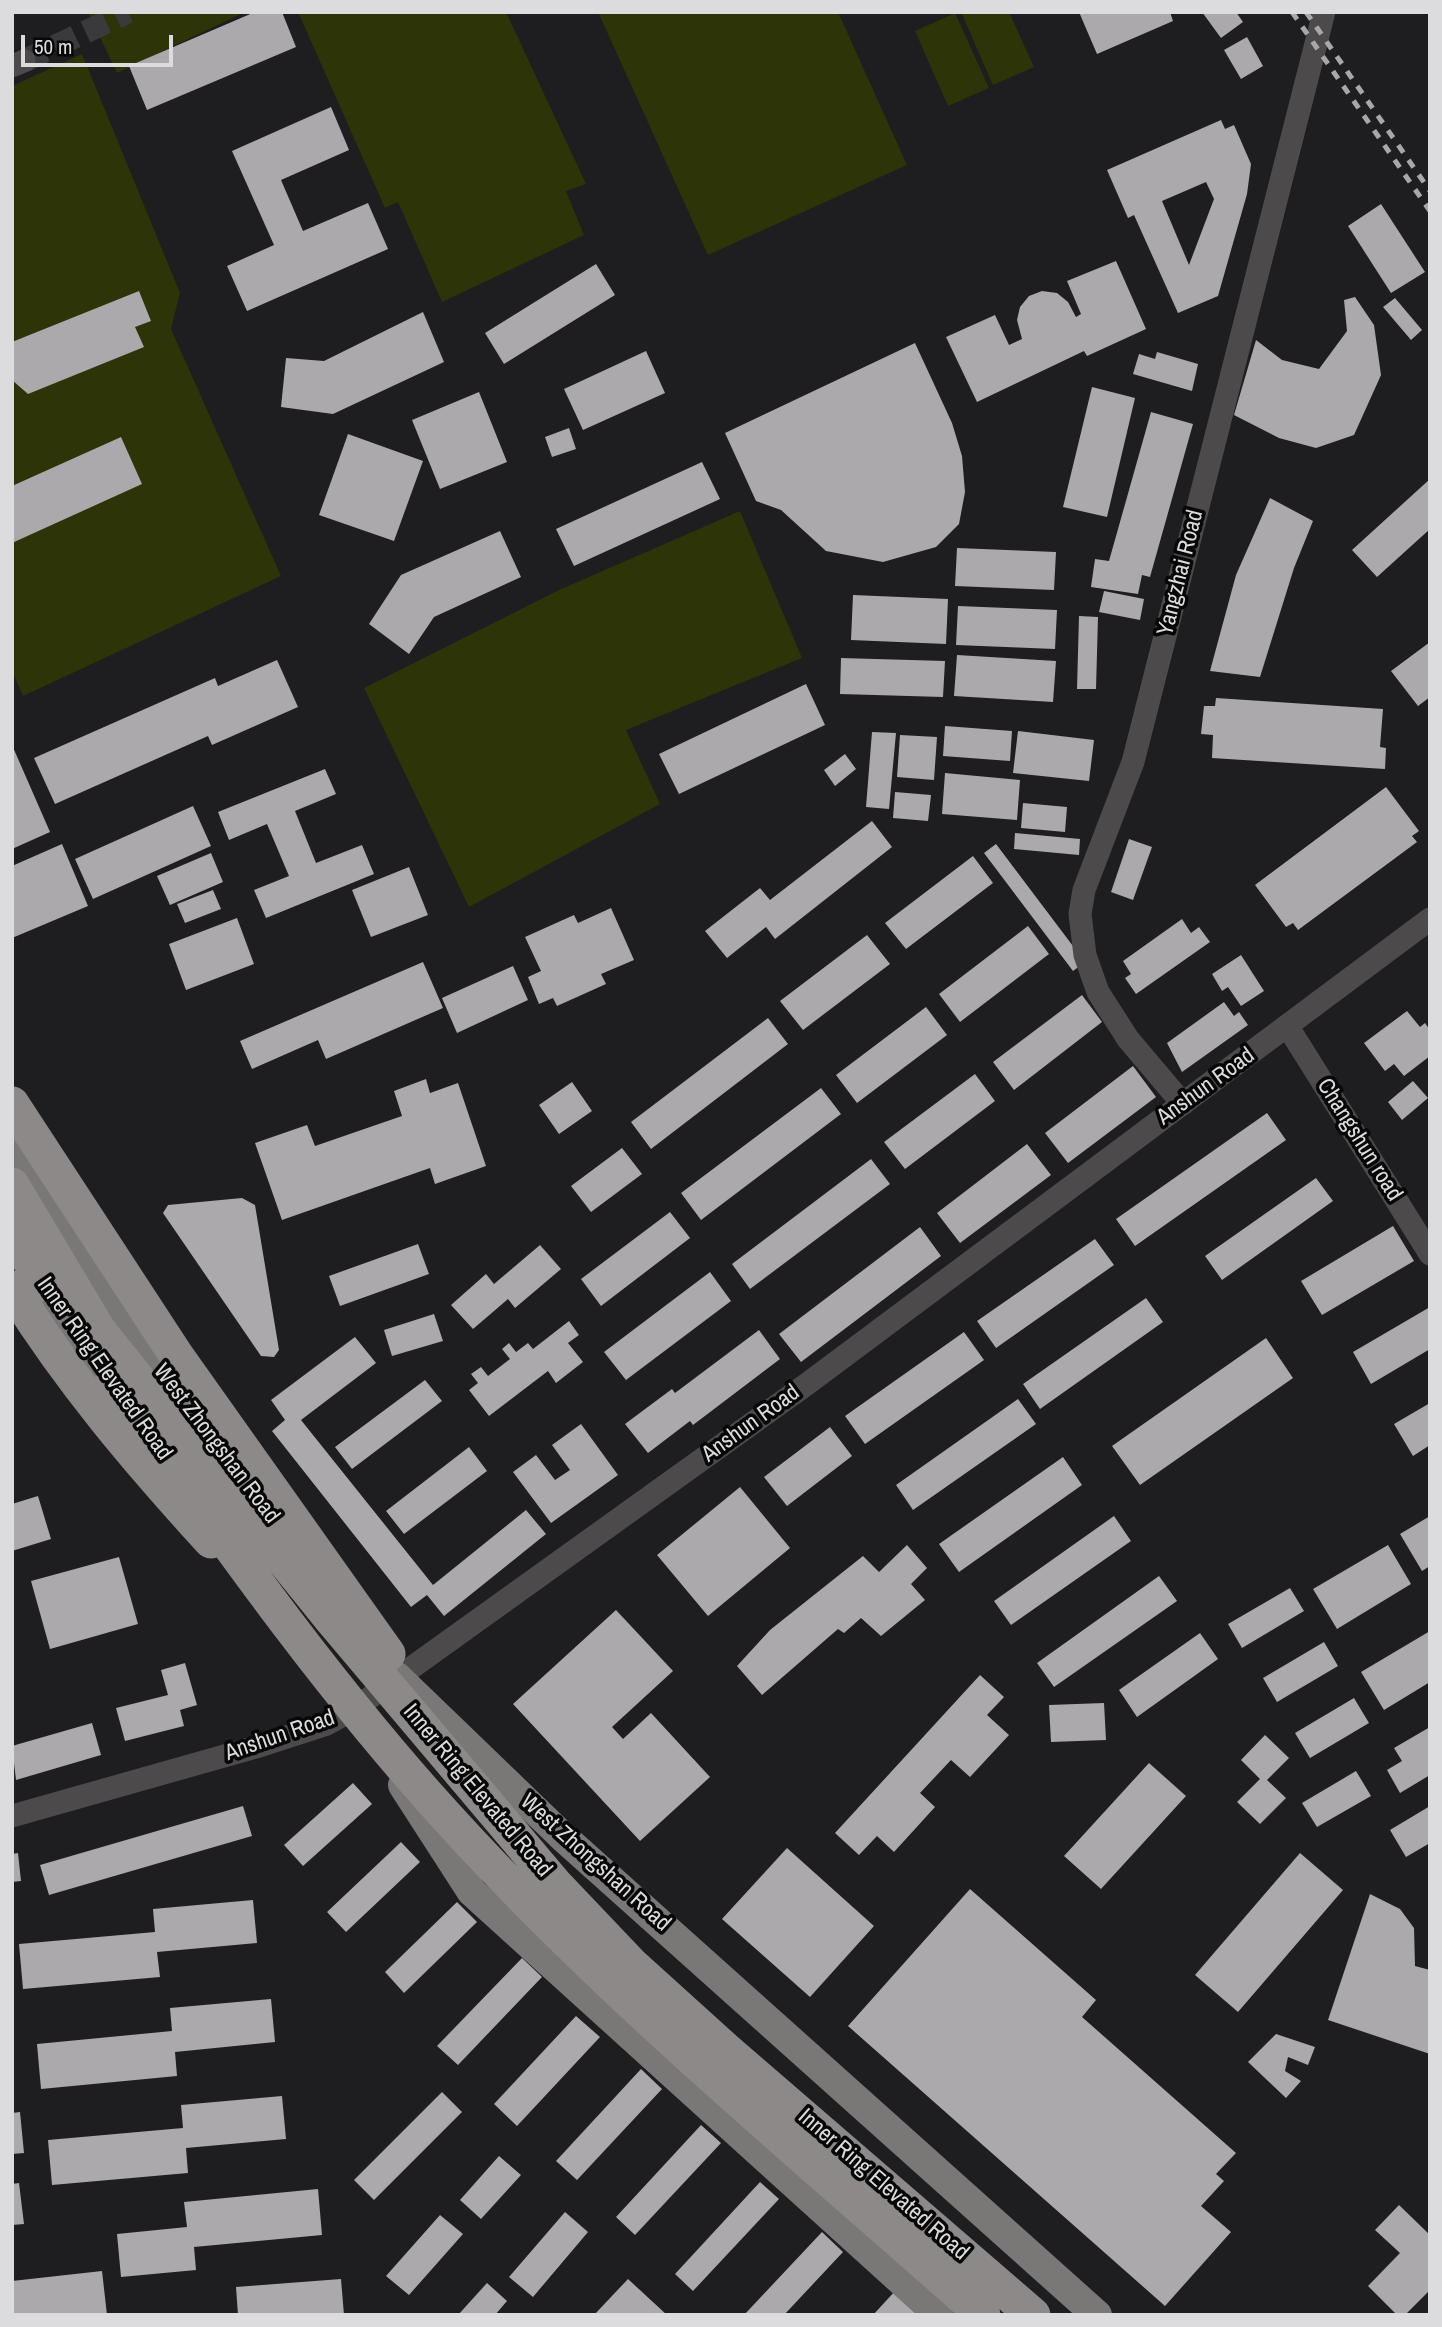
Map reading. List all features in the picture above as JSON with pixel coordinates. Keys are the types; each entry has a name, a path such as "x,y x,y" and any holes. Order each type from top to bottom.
{"highway":[{"path":"12,1104 178,1358 333,1578 555,1884"},
{"name":"Inner Ring Elevated Road","path":"12,1185 99,1332 332,1620 555,1884 632,1965 726,2050 1033,2315"},
{"name":"Inner Ring Elevated Road","path":"12,1234 76,1333 285,1622 445,1815 547,1921 631,2002 984,2315"},
{"path":"12,1288 43,1337 131,1453 285,1622"}],"main road":[{"name":"West Zhongshan Road","path":"12,1148 129,1327 268,1514 396,1676 562,1836 1097,2315"},
{"path":"12,1234 148,1441 354,1709 472,1892 939,2315"}],"street":[{"name":"Yangzhai Road","path":"1183,1104 1128,1039 1098,992 1084,955 1080,914 1084,890 1133,762 1324,12"},
{"name":"Anshun Road","path":"12,1816 256,1747 327,1724 354,1709 396,1676 807,1384 1430,919"},
{"name":"Changshun road","path":"1287,1027 1430,1254"}],"green space":[{"path":"88,12 245,12 117,73"},
{"path":"298,12 506,12 586,184 566,191 584,235 442,302 398,202 385,208"},
{"path":"598,12 838,12 907,165 708,255"},
{"path":"961,12 1009,12 1034,67 993,85"},
{"path":"955,13 989,88 948,106 915,31"},
{"path":"82,54 180,293 171,329 281,576 23,696 12,671 12,86"},
{"path":"740,511 802,658 626,730 660,804 469,907 364,688 559,590"}],"building":[{"path":"255,12 282,12 296,47 147,110 129,66"},
{"path":"1079,12 1170,12 1173,21 1097,54"},
{"path":"1202,12 1236,12 1243,22 1221,38"},
{"path":"1247,37 1263,66 1241,79 1224,50"},
{"path":"331,107 349,150 281,180 303,231 368,203 388,249 247,311 227,266 274,245 232,151"},
{"path":"1221,120 1225,129 1234,125 1251,164 1247,194 1218,296 1178,313 1134,215 1128,218 1107,170","holes":["1206,182 1214,199 1189,265 1162,201"]},
{"path":"1381,204 1425,272 1391,293 1348,226"},
{"path":"1116,261 1146,329 1087,356 1084,351 977,402 946,337 995,315 1009,345 1022,339 1017,320 1020,307 1029,296 1042,291 1057,293 1068,302 1076,317 1081,314 1067,281"},
{"path":"596,264 615,295 504,364 485,333"},
{"path":"139,291 151,321 135,327 144,347 28,394 12,380 12,342"},
{"path":"1355,297 1374,325 1381,375 1354,435 1316,448 1279,438 1234,415 1256,340 1282,360 1319,369 1347,331 1344,300"},
{"path":"1395,298 1422,330 1411,340 1383,307"},
{"path":"423,312 444,362 333,414 281,407 286,358 324,361"},
{"path":"915,343 952,423 962,456 965,492 959,524 936,547 883,562 826,551 781,510 756,501 725,433"},
{"path":"646,351 665,393 583,430 564,389"},
{"path":"1157,352 1198,364 1192,391 1133,374 1139,354 1155,359"},
{"path":"1092,387 1135,398 1107,517 1063,507"},
{"path":"479,392 507,462 440,489 412,420"},
{"path":"1151,412 1193,424 1150,577 1142,575 1138,594 1091,587 1095,559 1109,561"},
{"path":"569,428 576,449 552,457 545,437"},
{"path":"348,434 423,461 394,541 319,515"},
{"path":"121,437 142,484 12,543 12,486"},
{"path":"702,462 720,499 574,566 556,529"},
{"path":"1430,479 1430,529 1377,577 1352,550"},
{"path":"1270,498 1313,521 1294,568 1260,677 1210,671 1236,575"},
{"path":"500,531 521,577 434,617 409,654 369,624 401,575"},
{"path":"957,548 1056,552 1054,590 955,586"},
{"path":"1104,591 1144,599 1140,620 1099,612"},
{"path":"853,595 948,599 946,644 851,640"},
{"path":"958,606 1057,610 1055,649 956,645"},
{"path":"1079,616 1098,617 1096,689 1077,689"},
{"path":"1430,642 1430,697 1418,706 1391,671"},
{"path":"957,655 1056,661 1053,702 954,696"},
{"path":"841,658 945,661 943,697 840,694"},
{"path":"277,660 298,707 212,745 208,736 55,804 34,758 215,678 218,686"},
{"path":"806,684 825,725 679,794 659,754"},
{"path":"1216,698 1383,709 1380,747 1386,748 1385,769 1212,758 1213,735 1201,734 1204,706 1215,706"},
{"path":"945,726 1012,731 1010,761 943,756"},
{"path":"1018,731 1094,740 1089,781 1013,773"},
{"path":"872,732 896,733 889,809 866,807"},
{"path":"900,735 937,737 934,780 897,777"},
{"path":"12,745 50,832 12,849"},
{"path":"845,754 856,769 835,786 824,770"},
{"path":"325,769 336,794 295,811 316,863 362,845 374,874 266,918 254,890 289,876 267,824 229,840 218,812"},
{"path":"945,773 1020,780 1017,820 942,814"},
{"path":"1386,787 1419,831 1412,836 1417,842 1298,930 1293,923 1286,927 1255,885"},
{"path":"895,792 931,795 928,821 893,818"},
{"path":"1023,803 1067,807 1065,832 1021,828"},
{"path":"193,806 211,846 93,899 75,859"},
{"path":"872,821 892,847 775,939 766,927 727,958 705,931 760,888 770,900"},
{"path":"1015,833 1080,839 1079,855 1014,849"},
{"path":"1129,839 1152,847 1133,900 1111,892"},
{"path":"62,844 88,906 12,938 12,866"},
{"path":"996,844 1085,962 1073,971 984,853"},
{"path":"211,853 223,882 170,905 157,876"},
{"path":"973,856 993,883 906,949 885,923"},
{"path":"409,867 428,915 371,937 352,890"},
{"path":"213,890 221,909 185,923 177,904"},
{"path":"611,908 634,960 601,974 606,984 557,1006 553,998 539,1004 528,977 541,971 525,937 574,915 578,923"},
{"path":"237,918 254,964 186,990 169,944"},
{"path":"1182,919 1191,933 1199,927 1210,942 1136,994 1125,978 1131,974 1123,961"},
{"path":"1028,926 1049,954 960,1022 939,994"},
{"path":"867,935 890,964 803,1030 780,1001"},
{"path":"1241,955 1264,991 1241,1006 1228,987 1222,991 1212,974"},
{"path":"423,962 443,1008 326,1059 318,1040 252,1069 240,1041"},
{"path":"513,966 528,1000 457,1033 442,998"},
{"path":"1082,995 1102,1022 1014,1090 993,1062"},
{"path":"1224,1002 1234,1016 1239,1012 1248,1025 1182,1072 1167,1043"},
{"path":"926,1007 947,1035 857,1103 836,1075"},
{"path":"1407,1011 1420,1027 1425,1023 1430,1030 1430,1056 1404,1076 1394,1064 1385,1071 1364,1043"},
{"path":"768,1018 788,1044 651,1149 631,1122"},
{"path":"1133,1066 1156,1097 1068,1163 1045,1133"},
{"path":"975,1074 995,1101 905,1169 884,1142"},
{"path":"426,1079 430,1093 458,1083 486,1166 435,1184 430,1168 282,1220 255,1143 307,1125 315,1146 402,1116 394,1091"},
{"path":"1413,1081 1428,1098 1402,1120 1388,1102"},
{"path":"572,1082 592,1111 559,1134 539,1105"},
{"path":"821,1088 841,1114 701,1220 681,1193"},
{"path":"1267,1113 1286,1140 1135,1246 1116,1219"},
{"path":"1027,1144 1051,1175 960,1243 937,1213"},
{"path":"622,1148 642,1174 591,1212 571,1186"},
{"path":"871,1159 890,1184 750,1289 732,1264"},
{"path":"1316,1178 1333,1201 1222,1280 1205,1256"},
{"path":"242,1198 255,1205 279,1350 274,1357 261,1356 163,1213 168,1205"},
{"path":"670,1212 690,1238 601,1306 581,1279"},
{"path":"1393,1226 1414,1261 1322,1315 1301,1281"},
{"path":"920,1227 941,1256 801,1362 779,1334"},
{"path":"1095,1239 1114,1265 996,1348 977,1321"},
{"path":"418,1244 429,1274 340,1306 329,1276"},
{"path":"540,1245 561,1269 515,1308 508,1299 473,1329 451,1305 486,1274 494,1284"},
{"path":"710,1272 731,1301 626,1380 604,1352"},
{"path":"1146,1298 1163,1322 1040,1409 1023,1384"},
{"path":"1430,1307 1430,1349 1371,1384 1353,1352"},
{"path":"434,1314 443,1341 392,1356 384,1330"},
{"path":"569,1321 579,1335 568,1343 583,1362 556,1383 548,1371 489,1416 469,1390 478,1383 471,1374 481,1367 488,1376 510,1359 502,1349 509,1343 516,1352 528,1343 533,1349"},
{"path":"759,1330 780,1359 693,1425 690,1421 648,1453 625,1424 672,1389 675,1393"},
{"path":"964,1332 984,1360 865,1444 845,1416"},
{"path":"355,1337 376,1363 301,1420 433,1585 526,1510 546,1534 444,1616 427,1595 411,1607 272,1431 285,1420 271,1400"},
{"path":"1266,1338 1293,1378 1140,1485 1112,1446"},
{"path":"425,1380 442,1401 352,1469 335,1447"},
{"path":"1018,1399 1036,1424 913,1510 896,1485"},
{"path":"1430,1403 1430,1445 1413,1456 1394,1424"},
{"path":"581,1424 618,1475 551,1523 513,1472 536,1455 555,1480 570,1470 552,1445"},
{"path":"830,1427 852,1456 787,1506 764,1477"},
{"path":"469,1447 487,1471 404,1534 386,1511"},
{"path":"1063,1457 1082,1485 959,1572 939,1544"},
{"path":"740,1487 790,1548 708,1616 657,1555"},
{"path":"38,1496 51,1539 12,1551 12,1504"},
{"path":"1114,1516 1131,1541 1011,1625 994,1601"},
{"path":"1430,1516 1430,1566 1422,1571 1400,1534"},
{"path":"907,1545 927,1568 911,1584 925,1600 881,1636 861,1618 844,1633 838,1629 762,1695 737,1666 770,1630 863,1556 879,1572"},
{"path":"1388,1545 1411,1584 1337,1629 1313,1589"},
{"path":"119,1557 138,1624 50,1649 31,1581"},
{"path":"1159,1576 1177,1601 1054,1687 1037,1663"},
{"path":"1290,1588 1304,1611 1242,1648 1228,1624"},
{"path":"616,1610 673,1671 612,1727 623,1739 651,1713 710,1777 640,1841 513,1704"},
{"path":"1430,1631 1430,1682 1384,1710 1361,1672"},
{"path":"1200,1633 1218,1659 1137,1717 1119,1690"},
{"path":"1324,1642 1338,1666 1277,1702 1263,1678"},
{"path":"185,1663 197,1705 180,1710 184,1726 125,1741 116,1708 168,1695 161,1670"},
{"path":"980,1675 1004,1697 987,1715 1009,1735 970,1777 951,1760 920,1793 935,1807 894,1852 877,1836 859,1855 835,1833"},
{"path":"1354,1698 1369,1723 1310,1758 1295,1733"},
{"path":"1104,1703 1106,1740 1051,1742 1049,1705"},
{"path":"92,1723 101,1755 16,1780 12,1746"},
{"path":"1430,1727 1430,1775 1400,1793 1387,1770 1402,1761 1394,1748"},
{"path":"1265,1735 1289,1758 1267,1780 1286,1798 1260,1824 1237,1802 1260,1779 1241,1760"},
{"path":"1149,1763 1186,1796 1101,1889 1064,1856"},
{"path":"1356,1771 1371,1796 1317,1827 1302,1803"},
{"path":"353,1783 372,1804 303,1866 284,1845"},
{"path":"243,1806 252,1836 49,1895 40,1865"},
{"path":"1430,1806 1430,1843 1406,1857 1390,1830"},
{"path":"401,1842 420,1862 346,1932 327,1912"},
{"path":"787,1848 874,1926 810,1997 722,1919"},
{"path":"18,1853 21,1881 12,1882 12,1854"},
{"path":"1300,1853 1343,1890 1238,2012 1195,1975"},
{"path":"970,1889 1096,2000 1082,2017 1236,2153 1216,2174 1224,2181 1201,2206 1231,2232 1165,2306 848,2026"},
{"path":"1370,1894 1400,1909 1414,1928 1415,1966 1430,1970 1430,2054 1328,2020"},
{"path":"253,1900 257,1943 157,1952 160,1977 23,1989 19,1944 155,1932 153,1909"},
{"path":"457,1902 477,1922 404,1993 385,1972"},
{"path":"522,1958 542,1977 458,2065 437,2046"},
{"path":"271,1999 275,2042 175,2052 177,2076 41,2089 37,2044 172,2031 170,2008"},
{"path":"576,2016 600,2037 517,2126 494,2104"},
{"path":"1276,2034 1315,2047 1308,2065 1288,2057 1285,2071 1301,2081 1286,2098 1248,2062"},
{"path":"641,2069 662,2089 577,2180 556,2161"},
{"path":"442,2092 462,2112 374,2200 354,2180"},
{"path":"282,2096 286,2139 186,2148 188,2173 52,2185 48,2140 183,2128 181,2105"},
{"path":"20,2112 24,2153 12,2154 12,2113"},
{"path":"701,2125 721,2143 635,2235 616,2217"},
{"path":"499,2156 521,2175 481,2219 460,2200"},
{"path":"760,2182 779,2199 693,2291 675,2274"},
{"path":"19,2183 24,2224 12,2225 12,2184"},
{"path":"318,2189 322,2235 194,2247 196,2270 121,2277 117,2234 187,2227 184,2202"},
{"path":"1399,2205 1430,2235 1430,2290 1405,2315 1397,2315 1368,2286 1400,2253 1375,2230"},
{"path":"565,2212 588,2232 533,2297 509,2277"},
{"path":"440,2215 463,2234 409,2295 386,2276"},
{"path":"822,2232 843,2252 784,2315 744,2315"},
{"path":"102,2271 107,2315 12,2315 12,2281"},
{"path":"341,2279 344,2315 238,2315 236,2287"},
{"path":"628,2279 667,2315 594,2315"},
{"path":"487,2283 507,2301 495,2315 458,2315"},
{"path":"896,2290 917,2315 873,2315"}],"tunnel":[{"path":"24,61 128,12"}],"railway":[{"path":"1292,12 1430,211"},
{"path":"1306,12 1430,191"}]}
